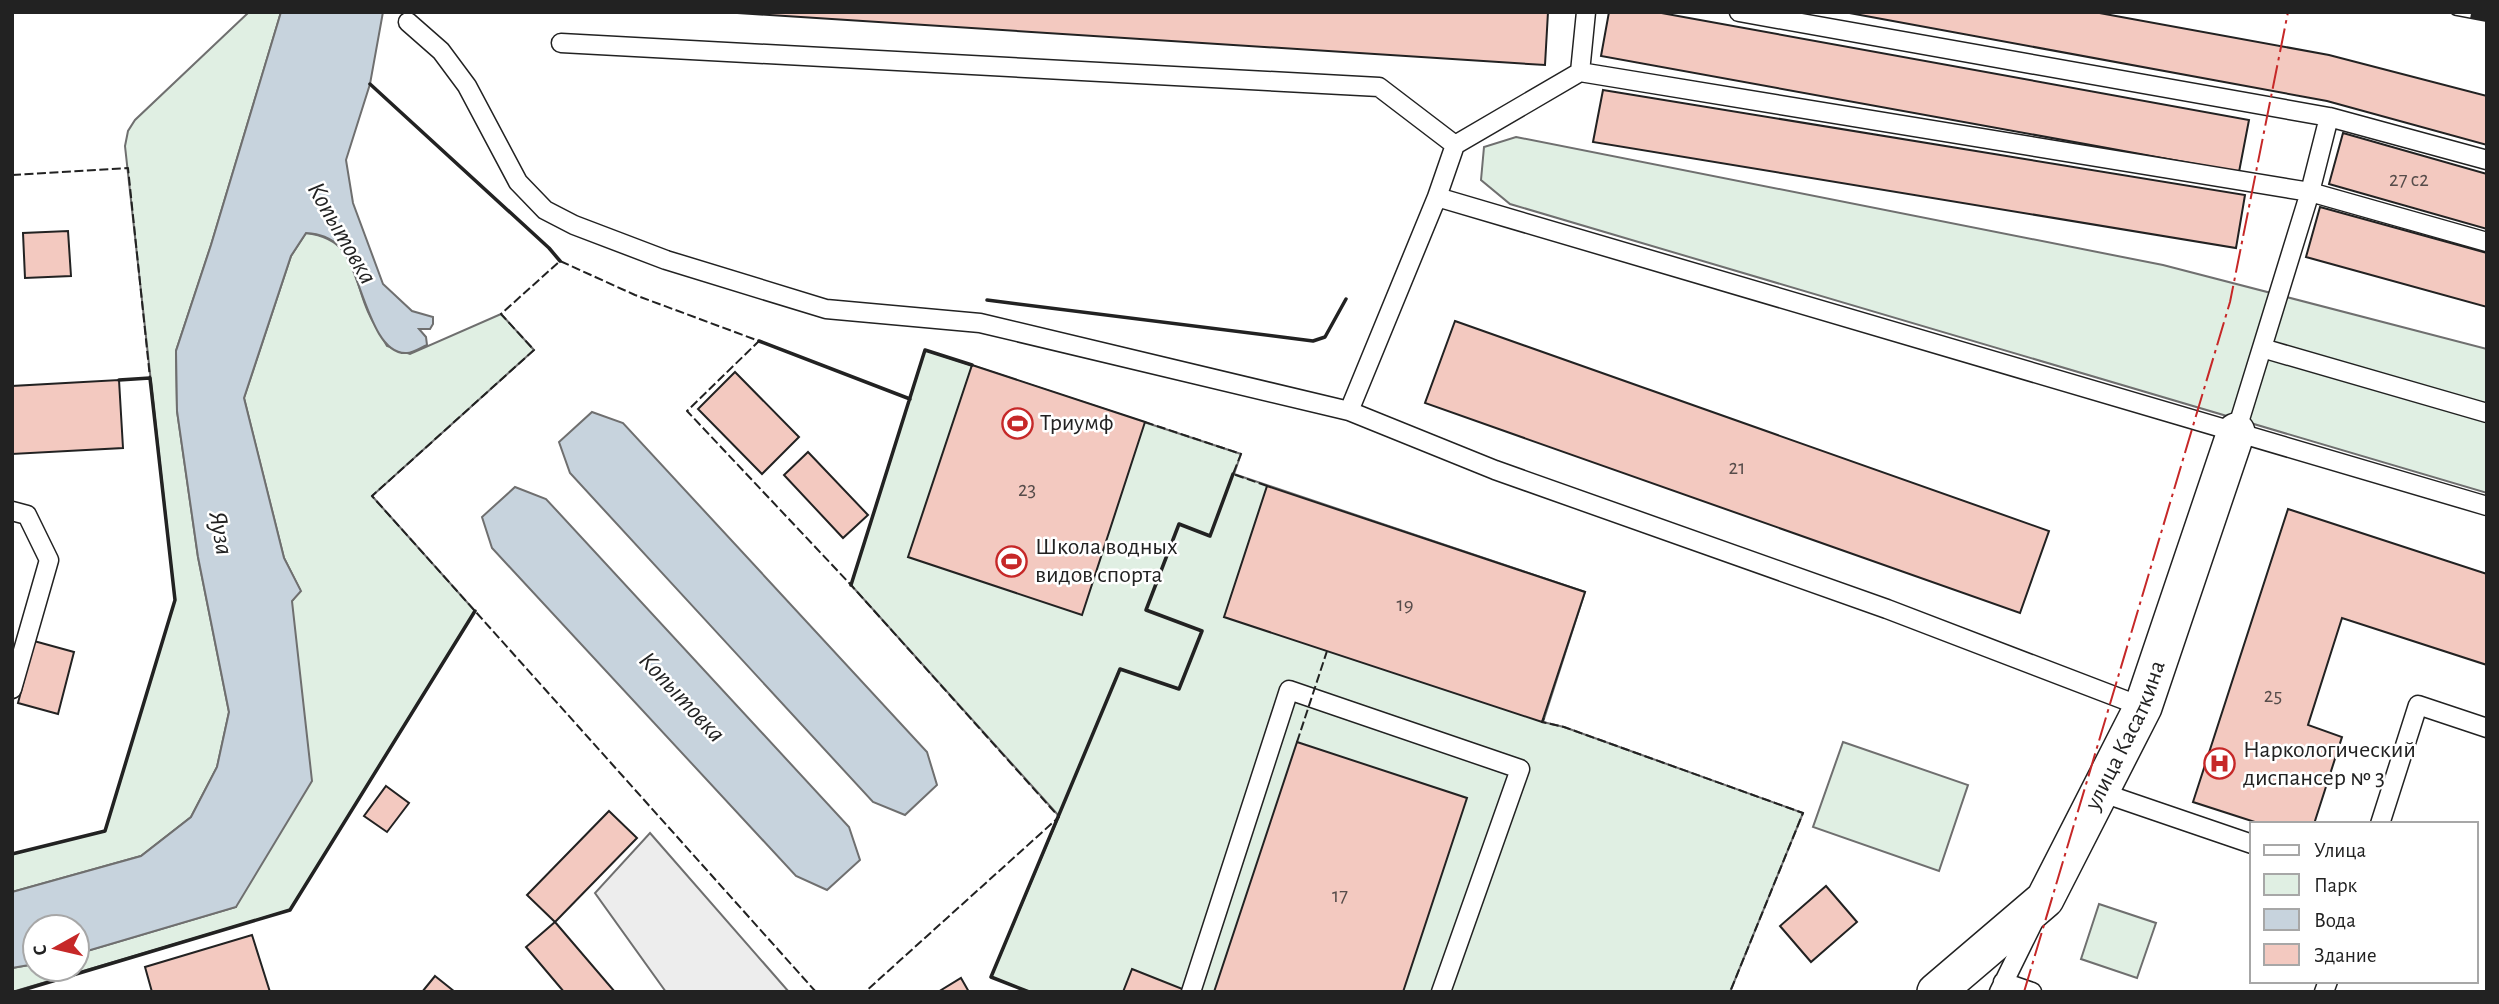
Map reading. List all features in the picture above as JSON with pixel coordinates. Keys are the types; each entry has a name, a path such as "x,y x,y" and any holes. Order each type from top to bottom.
{"street":[{"name":"улица Касаткина","path":"1936,992 2045,899 2143,707 2236,432"}],"lane":[{"path":"1580,72 1586,12"},
{"path":"1739,12 2329,117 2487,160"},
{"path":"408,22 441,51 467,86 518,182 545,210 575,225 666,260 827,310 980,323 1349,411 1495,470 1887,609 2143,707"},
{"path":"561,43 1379,87 1455,145"},
{"path":"1349,411 1437,197 1455,145 1580,72 2310,192 2487,242"},
{"path":"2236,432 2310,192 2329,117"},
{"path":"1437,197 2487,506"},
{"path":"2262,348 2487,413"},
{"path":"12,511 27,514 49,560 12,689"},
{"path":"1191,992 1289,690 1520,769 1441,992"},
{"path":"2381,822 2418,705 2487,728"},
{"path":"2100,792 2250,843"},
{"path":"2032,992 2001,987 2045,899"}],"green space":[{"path":"249,12 281,12 176,351 177,411 198,557 229,712 217,767 191,817 141,856 12,892 12,854 105,831 175,600 125,146 128,131 135,120"},
{"path":"1516,137 2163,265 2487,349 2487,493 1510,204 1481,180 1484,147"},
{"path":"306,233 321,236 342,250 353,269 368,312 387,346 410,354 501,314 534,350 372,496 475,611 290,910 91,969 91,950 236,907 292,601 300,590 284,558 244,398 291,256"},
{"path":"925,350 1241,454 1234,474 1585,592 1543,722 1564,727 1803,813 1730,992 1029,992 991,977 1059,816 851,585"},
{"path":"1843,742 1968,785 1939,871 1813,827"},
{"path":"2099,904 2156,923 2137,978 2081,959"},
{"path":"21,966 21,983 43,983 12,992 12,968"}],"shaded area":[{"path":"650,833 789,992 666,992 595,893"}],"water":[{"path":"281,12 383,12 370,84 346,160 353,203 383,284 412,311 433,317 430,329 419,329 426,337 427,345 407,353 394,350 384,341 375,327 354,273 340,247 324,237 306,233 291,256 244,398 284,558 301,591 292,601 312,781 236,907 91,950 91,913 21,913 21,966 12,968 12,892 141,856 191,817 217,767 229,712 198,557 177,411 176,351"},
{"path":"592,412 623,423 927,752 937,785 905,815 873,802 570,473 559,442"},
{"name":"Копытовка","path":"515,487 546,499 849,827 860,860 827,890 796,876 492,548 482,517"}],"building":[{"path":"722,12 1548,12 1545,65"},
{"path":"1609,12 1656,12 2249,120 2239,172 1601,56"},
{"path":"1844,12 2094,12 2329,55 2487,96 2487,145 2327,101"},
{"path":"1603,90 2245,195 2236,248 1593,142"},
{"path":"2343,133 2487,174 2487,229 2329,184"},
{"path":"2320,207 2487,253 2487,307 2306,257"},
{"path":"68,231 71,276 25,278 23,233"},
{"path":"1455,321 2049,531 2020,613 1425,403"},
{"path":"972,365 1145,422 1082,615 908,557"},
{"path":"735,372 799,437 762,474 698,409"},
{"path":"119,380 123,448 12,454 12,386"},
{"path":"808,452 868,515 843,538 784,475"},
{"path":"1267,486 1585,592 1542,722 1224,617"},
{"path":"2288,509 2487,574 2487,665 2342,618 2308,725 2342,737 2315,822 2255,822 2193,802"},
{"path":"34,641 74,652 58,714 18,703"},
{"path":"1297,742 1467,798 1403,992 1214,992"},
{"path":"386,786 409,803 387,832 364,816"},
{"path":"609,811 637,838 555,922 527,895"},
{"path":"1826,886 1857,922 1811,962 1780,926"},
{"path":"555,922 615,992 564,992 526,947"},
{"path":"252,935 270,992 152,992 145,967"},
{"path":"1132,969 1185,990 1123,992"},
{"path":"435,976 455,992 422,992"},
{"path":"961,978 969,992 938,992"}],"railway":[{"path":"2455,12 2487,18"}],"fence":[{"path":"12,175 128,168 150,378"},
{"path":"816,992 372,496 534,350 501,314 560,261 635,295 759,341 687,411 851,585 1059,817 865,992"},
{"path":"1145,422 1241,454 1233,474 1270,487"},
{"path":"1297,742 1327,651"},
{"path":"1544,718 1542,722 1564,727 1803,813 1730,992"}],"wall":[{"path":"370,84 560,261"},
{"path":"987,300 1313,341 1325,337 1346,299"},
{"path":"759,341 910,399"},
{"path":"851,585 925,350 972,365"},
{"path":"12,854 105,831 175,600 150,378 119,380"},
{"path":"1029,992 991,977 1120,669 1179,689 1202,631 1146,610 1179,524 1210,536 1233,474"},
{"path":"16,992 290,910 475,611"}],"power":[{"path":"2024,992 2230,302 2288,12"}],"place":[{"name":"Триумф","path":"1017,423"},
{"name":"Школа водных видов спорта","path":"1012,561"},
{"name":"Наркологический диспансер № 3","path":"2220,764"}],"water label":[{"name":"Яуза","path":"221,533"}]}
